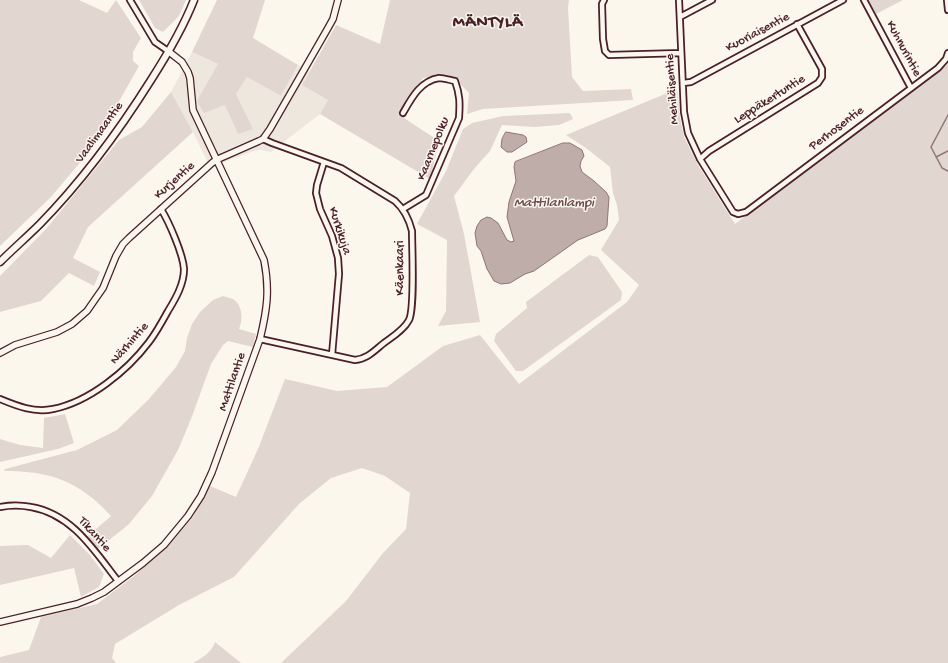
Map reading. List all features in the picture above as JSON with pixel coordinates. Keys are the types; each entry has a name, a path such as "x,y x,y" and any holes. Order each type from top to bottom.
{"main road":[{"name":"Vaalimaantie","path":"0,262 40,224 82,177 108,143 130,112 168,51 194,0"}],"street":[{"path":"130,0 155,42 168,51"},
{"path":"263,139 333,19 338,0"},
{"path":"604,0 602,4 602,39 605,51 610,55 681,53"},
{"name":"Mehiläisentie","path":"679,0 685,123 692,144 700,159 733,212"},
{"path":"680,17 712,0"},
{"name":"Kuoriaisentie","path":"683,83 691,82 843,0"},
{"name":"Kuhnurintie","path":"864,0 911,88"},
{"path":"948,0 948,10"},
{"name":"Leppäkertuntie","path":"700,159 818,83 822,77 822,70 797,24"},
{"name":"Mattilantie","path":"0,622 77,604 92,598 104,592 143,563 164,545 188,516 201,496 212,472 260,339 265,315 268,288 268,278 264,260 193,110 190,78 182,62 168,51"},
{"name":"Perhosentie","path":"733,212 738,214 746,212 938,68 946,59 948,53"},
{"name":"Kaarnepolku","path":"403,113 417,89 439,78 455,81 459,92 459,118 426,195 403,209"},
{"name":"Kurjentie","path":"0,353 14,345 57,332 72,324 86,311 102,288 111,265 123,244 216,160 263,139"},
{"name":"Käenkaari","path":"260,339 332,356 355,360 362,359 370,355 404,326 410,319 412,302 412,230 403,209 395,201 341,168 263,139"},
{"name":"Kurkikuja","path":"324,162 316,193 320,209 332,236 338,258 339,274 332,356"},
{"name":"Närhintie","path":"0,399 17,406 41,411 68,405 85,397 116,376 149,343 177,295 183,279 184,270 183,260 178,246 161,209"},
{"name":"Tikantie","path":"0,507 24,506 55,514 79,532 118,581"}],"shaded area":[{"path":"0,0 79,0 107,13 116,0 141,38 133,52 133,61 139,66 100,135 83,159 51,197 0,246"},
{"path":"139,0 186,0 179,16 163,32 155,28"},
{"path":"217,0 265,0 253,38 298,65 281,96 247,77 236,94 253,129 238,134 225,105 204,113 197,101 218,64 192,52"},
{"path":"390,0 569,0 568,8 572,77 583,91 631,89 633,100 483,109 467,114 469,93 458,82 444,76 423,78 398,114 439,141 430,179 320,114 328,100 302,85 336,25 380,44"},
{"path":"868,0 903,0 876,14"},
{"path":"192,52 218,64 225,105 252,129 236,94 247,77 281,96 298,65 309,72 302,85 328,100 320,114 271,152 261,150 254,151 210,167 171,92"},
{"path":"948,63 948,663 281,663 346,601 383,553 406,529 410,493 385,476 362,468 331,478 299,504 234,577 179,605 115,644 112,658 116,663 0,663 0,657 29,650 41,617 97,604 134,576 170,544 193,517 210,486 236,497 258,449 285,379 337,391 387,387 443,346 480,335 519,384 627,302 639,285 601,250 619,220 617,205 613,193 610,167 586,148 566,135 677,89 680,118 684,137 698,165 735,224"},
{"path":"171,92 193,132 88,227 73,258 100,272 94,286 69,273 41,301 0,312 0,276 46,229 119,140 142,127"},
{"path":"570,113 573,119 559,125 535,127 502,125 490,151 474,169 454,196 464,234 480,322 438,326 446,311 447,240 417,224 446,171 463,129 472,123 503,116"},
{"path":"589,255 598,257 622,292 621,300 523,371 516,371 494,341 496,334 527,308 526,302"},
{"path":"223,296 233,299 239,305 241,322 239,329 256,334 253,347 228,341 223,345 211,364 178,450 152,496 129,524 98,549 88,536 111,516 87,494 63,480 50,476 21,471 4,471 5,469 77,450 117,430 149,399 176,367 185,351 187,338 192,324 200,312 213,300"},
{"path":"65,414 74,443 58,449 0,462 0,439 20,445 43,448 44,418"},
{"path":"70,535 90,555 104,574 99,587 81,597 74,568 0,585 0,546 28,545 51,558"},
{"path":"215,642 241,663 193,663 209,652 214,646"}],"water":[{"path":"506,132 523,135 526,137 527,142 512,152 507,152 501,147 502,139"},
{"name":"Mattilanlampi","path":"563,143 570,143 582,150 584,156 580,166 582,172 606,192 609,197 607,226 605,229 578,240 534,271 525,274 510,283 501,284 494,281 487,269 481,251 477,246 475,233 477,226 481,220 487,217 491,218 498,223 507,240 511,242 514,241 507,217 509,202 516,181 514,167 515,162"}],"waterway":[{"path":"948,115 931,147 942,168 948,171"},
{"path":"936,157 948,151"}],"district":[{"name":"MÄNTYLÄ","path":"488,23"}]}
